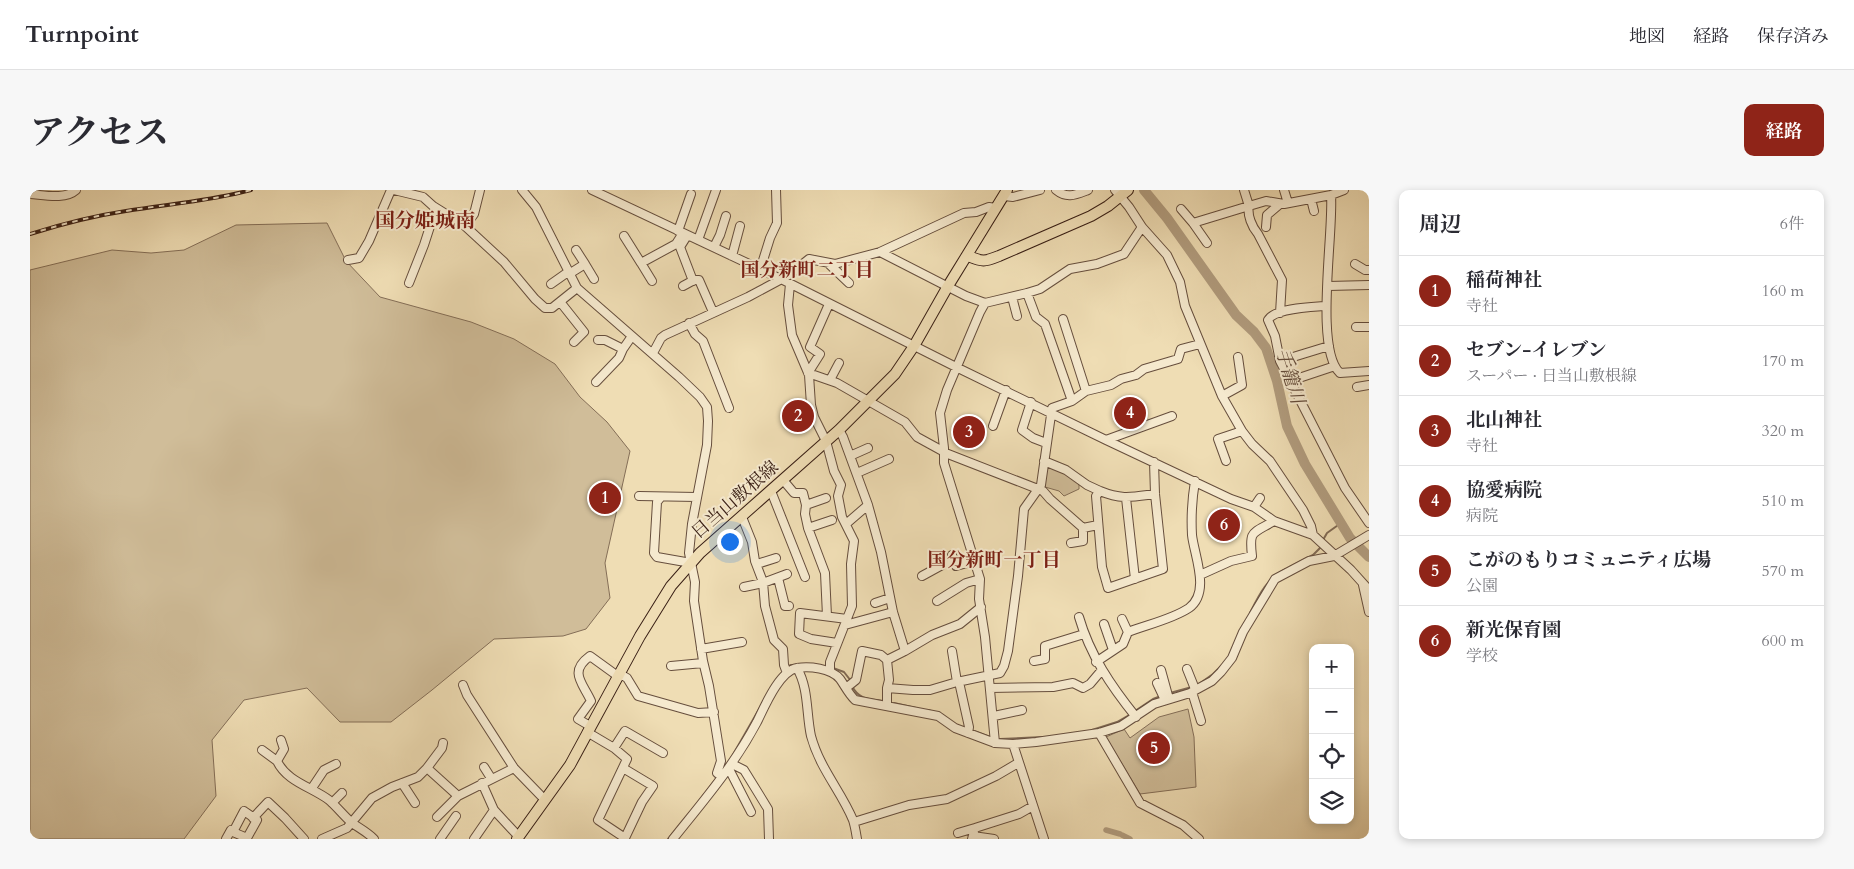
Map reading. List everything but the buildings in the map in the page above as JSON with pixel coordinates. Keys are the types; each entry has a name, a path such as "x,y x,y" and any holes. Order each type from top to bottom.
{"main road":[{"path":"968,256 985,261 1100,211 1122,192"},
{"name":"日当山敷根線","path":"518,838 570,765 640,636 671,586 700,553 839,430 895,374 914,346 948,286 1006,193"}],"street":[{"path":"30,194 46,192 64,196 72,194 76,190"},
{"path":"348,260 359,258 369,241 392,190 423,197 436,208 465,226 504,262 543,307 550,309 578,288"},
{"path":"465,226 474,214 480,190"},
{"path":"522,190 536,208 568,273 578,288 653,353 700,397 706,407 708,421 707,445 689,544 695,582 694,601 703,663 714,712 721,761 720,776"},
{"path":"592,190 781,279 1106,440 1254,507 1274,521 1313,535 1366,587 1369,612"},
{"path":"698,240 716,190"},
{"path":"760,270 777,223 776,190"},
{"path":"1006,193 1013,197 1040,190"},
{"path":"1056,190 1061,195 1068,197 1088,190"},
{"path":"1244,190 1253,228 1282,280 1280,313"},
{"path":"1284,190 1284,204"},
{"path":"1193,223 1266,201 1284,204 1331,195 1344,190"},
{"path":"1122,192 1142,227 1167,255 1180,282 1184,302 1222,396 1242,431 1277,471 1303,510 1313,535"},
{"path":"691,194 680,247 693,281"},
{"path":"1331,195 1326,306 1329,346 1335,366 1340,373 1369,371"},
{"path":"1311,199 1314,211"},
{"path":"1266,227 1267,215 1284,204"},
{"path":"653,353 661,338 781,279 809,259 829,264 880,252 964,214 989,207 996,208"},
{"path":"409,283 436,208"},
{"path":"1181,209 1206,243"},
{"path":"714,247 726,216"},
{"path":"732,256 740,226"},
{"path":"880,252 966,296 985,303 1040,289 1070,270 1124,254 1142,227"},
{"path":"641,262 676,244 683,233"},
{"path":"624,236 652,280"},
{"path":"576,250 594,279"},
{"path":"551,284 585,264"},
{"path":"829,264 849,283"},
{"path":"1355,264 1365,270 1369,270"},
{"path":"683,286 699,280 714,312"},
{"path":"790,284 788,305 790,326 797,349 808,374 812,411 819,430 826,441 834,471 841,484 838,496 842,517 854,541 851,564 852,606 830,662 830,671"},
{"path":"1328,286 1369,285"},
{"path":"1027,293 1036,317 1045,324 1072,401"},
{"path":"1012,297 1017,316"},
{"path":"560,303 584,332 574,342"},
{"path":"985,303 940,409 944,462 980,579 981,607 994,716 995,743"},
{"path":"808,374 820,354 810,347 829,304"},
{"path":"1326,306 1300,308 1280,313 1268,320 1275,336 1280,360 1345,488 1369,523"},
{"path":"1062,319 1086,391"},
{"path":"689,323 703,341 728,408"},
{"path":"1356,327 1369,327"},
{"path":"596,382 619,358 632,336"},
{"path":"598,340 605,340 623,349"},
{"path":"887,688 930,690 1000,673 1004,666 1018,576 1024,509 1040,490 1052,408 1072,401 1086,391 1111,385 1144,369 1178,359 1181,349 1200,344"},
{"path":"1280,360 1314,347 1329,346"},
{"path":"1222,396 1242,385 1238,357"},
{"path":"830,380 839,362"},
{"path":"1302,377 1335,366"},
{"path":"808,374 830,380 906,422 917,437 944,452 1044,492 1062,511 1083,528"},
{"path":"1357,387 1369,385"},
{"path":"993,426 1006,390"},
{"path":"1031,402 1022,430 1033,438 1046,443"},
{"path":"1106,440 1172,416"},
{"path":"839,430 868,505 881,552 893,612 905,651"},
{"path":"1226,461 1218,439 1242,431"},
{"path":"850,456 868,448"},
{"path":"857,473 889,459"},
{"path":"1044,461 1066,470 1087,485 1114,497 1126,498 1155,494"},
{"path":"1100,491 1096,496 1098,525 1102,567 1108,588 1164,568 1155,494 1154,462"},
{"path":"783,480 794,493 803,494 808,528 825,573 827,616"},
{"path":"1128,632 1188,608 1196,598 1200,575 1192,534 1192,502 1195,481"},
{"path":"771,491 805,577"},
{"path":"638,496 697,497"},
{"path":"661,497 657,502 654,553 657,557 691,563"},
{"path":"806,505 826,498"},
{"path":"1126,498 1135,579"},
{"path":"1254,507 1260,498"},
{"path":"846,524 868,505"},
{"path":"672,839 741,751 786,669 783,649 774,640 767,615 763,583 752,542 742,517"},
{"path":"808,528 832,520"},
{"path":"1200,575 1231,561 1252,556 1250,538 1252,534 1274,521"},
{"path":"1083,528 1098,525"},
{"path":"1071,543 1083,541 1083,528"},
{"path":"887,705 889,680 886,660 881,655 862,651 848,693 855,700 938,716 956,728 968,730 995,743 1013,744 1099,733 1121,726 1134,714 1166,696 1193,690 1212,681 1222,672 1232,658 1243,632 1275,579 1310,561 1334,556 1369,535"},
{"path":"922,576 952,557 956,566 974,561"},
{"path":"757,564 776,558"},
{"path":"744,587 763,583 787,574"},
{"path":"778,578 785,606 789,606"},
{"path":"937,601 966,583 980,579"},
{"path":"816,590 826,589"},
{"path":"875,603 890,598"},
{"path":"886,660 932,635 960,624 981,607"},
{"path":"837,643 811,639 799,634 800,613 827,616 846,622 893,612"},
{"path":"1079,617 1096,662 1134,714"},
{"path":"1096,662 1124,643 1128,632 1122,619"},
{"path":"1104,624 1114,650"},
{"path":"1034,661 1045,658 1044,646 1084,634"},
{"path":"701,649 742,642"},
{"path":"952,651 968,730"},
{"path":"624,768 652,786 642,802 625,838 598,820 624,768 627,758 588,729 578,719 591,702 580,681 578,670 582,662 590,656 627,678 638,696 698,712 714,712"},
{"path":"671,666 703,663"},
{"path":"797,668 804,680 809,726 815,747 827,776 854,822 857,839"},
{"path":"786,669 830,671 850,686"},
{"path":"1187,669 1192,679 1201,722"},
{"path":"1161,670 1166,696"},
{"path":"990,688 1053,687 1072,683 1083,688 1090,684 1102,671"},
{"path":"1157,683 1166,696"},
{"path":"463,685 466,694 514,768 546,800"},
{"path":"994,716 1022,710"},
{"path":"614,748 625,731 663,753"},
{"path":"1099,733 1140,803 1183,825 1199,839"},
{"path":"277,761 284,749 281,740"},
{"path":"322,839 347,828 372,798 418,777 442,748 442,743"},
{"path":"1013,744 1044,839"},
{"path":"262,750 277,761 280,768 297,782 312,788 374,839"},
{"path":"854,822 909,805 947,799 996,776 1018,763"},
{"path":"312,788 324,770 336,764"},
{"path":"484,767 491,778"},
{"path":"730,767 742,801 751,812"},
{"path":"730,767 744,770 768,809 769,839"},
{"path":"427,768 458,796"},
{"path":"437,817 458,796 514,768"},
{"path":"402,783 415,803"},
{"path":"482,783 494,810 518,838"},
{"path":"332,803 342,793"},
{"path":"253,818 268,802 304,839"},
{"path":"973,834 1033,806"},
{"path":"474,839 494,810"},
{"path":"226,839 231,830 234,832 247,838 256,820 244,811 234,832"},
{"path":"440,839 456,816"},
{"path":"958,833 994,839"}],"shaded area":[{"path":"327,223 346,261 380,297 471,322 514,339 555,364 580,397 607,422 630,451 605,563 610,598 586,629 563,636 494,639 391,722 340,722 307,688 244,700 212,740 216,796 184,839 30,839 30,270 112,250 151,253 184,250 236,225"},
{"path":"1046,466 1053,467 1079,482 1079,489 1064,496 1059,491 1045,487"},
{"path":"1188,709 1194,737 1196,787 1140,794 1106,737 1124,729 1130,738 1159,717"}],"waterway":[{"name":"手籠川","path":"1144,190 1167,218 1236,315 1254,332 1266,348 1277,381 1287,426 1305,464 1350,538 1369,557"},
{"path":"1323,540 1327,533 1341,523"},
{"path":"1290,567 1313,555 1321,547"},
{"path":"1250,613 1269,582 1286,569"},
{"path":"787,667 797,665"},
{"path":"1199,684 1222,665"},
{"path":"833,668 844,672 851,681"},
{"path":"852,686 861,696 884,701"},
{"path":"1170,693 1192,687"},
{"path":"1135,711 1161,696"},
{"path":"894,703 916,708"},
{"path":"731,758 762,704"},
{"path":"928,710 938,713"},
{"path":"1092,730 1117,722 1131,714"},
{"path":"971,730 990,737"},
{"path":"1000,739 1043,737"},
{"path":"692,810 718,776"},
{"path":"1106,830 1120,834"},
{"path":"668,839 673,833"},
{"path":"1122,835 1130,839"}],"railway":[{"path":"30,234 102,215 205,200 251,190"}],"place":[{"name":"協愛病院","path":"1130,413"},
{"name":"セブン-イレブン","path":"798,416"},
{"name":"北山神社","path":"969,432"},
{"name":"稲荷神社","path":"605,498"},
{"name":"新光保育園","path":"1224,525"},
{"name":"こがのもりコミュニティ広場","path":"1154,748"}],"district":[{"name":"国分姫城南","path":"425,220"},
{"name":"国分新町二丁目","path":"807,270"},
{"name":"国分新町一丁目","path":"994,560"}]}
